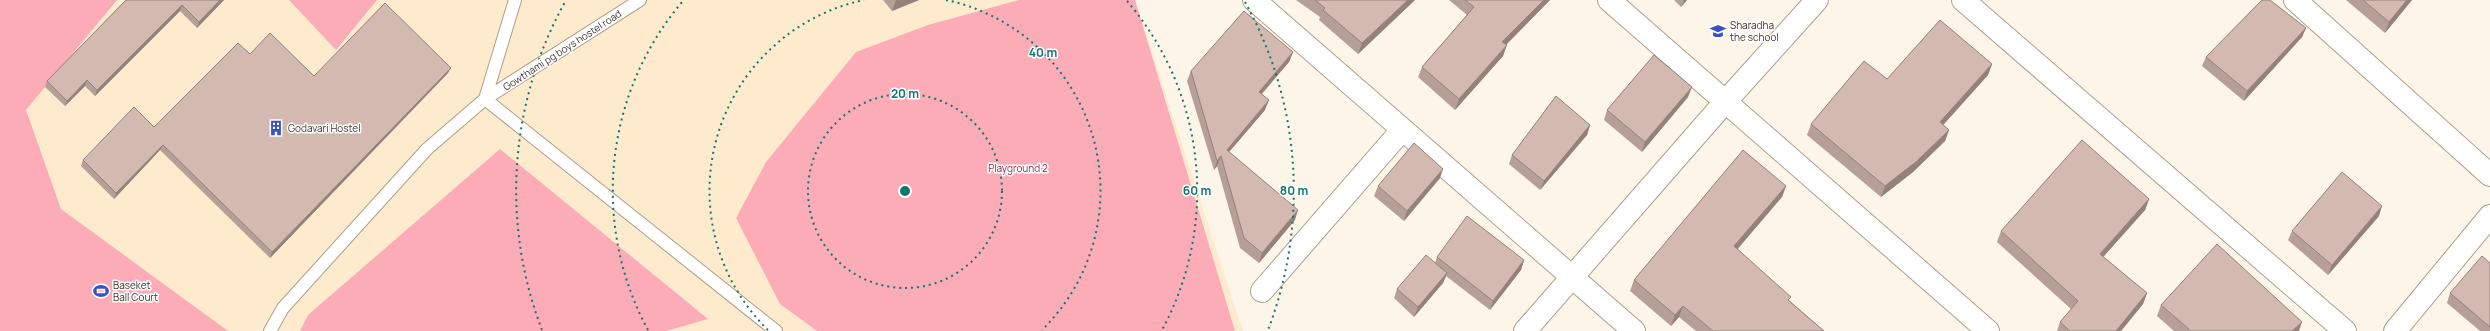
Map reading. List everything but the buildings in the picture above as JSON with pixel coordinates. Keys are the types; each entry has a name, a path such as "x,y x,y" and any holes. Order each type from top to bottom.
{"street":[{"path":"1254,0 1634,331"},
{"path":"1609,0 1988,331"},
{"path":"1525,331 1724,102 1817,0"},
{"path":"1963,0 2345,331"},
{"path":"2295,0 2490,175"},
{"path":"1262,291 1402,130"},
{"path":"2395,331 2490,216"}],"lane":[{"path":"515,0 485,100 776,331"},
{"name":"Gowthami pg boys hostel road","path":"270,331 283,308 427,149 485,100 640,0"}],"shaded area":[{"path":"0,0 1135,0 1243,331 0,331"}],"green space":[{"path":"0,0 117,0 26,110 61,209 228,331 0,331"},
{"path":"289,0 377,0 336,50"},
{"name":"Playground 2","path":"1019,0 1135,0 1235,331 817,331 780,304 736,218 766,162 856,52 928,25"},
{"path":"500,149 708,319 666,331 300,331 308,315"}],"place":[{"name":"Sharadha the school","path":"1718,31"},
{"name":"Godavari Hostel","path":"276,128"},
{"name":"Baseket Ball Court","path":"101,291"}]}
